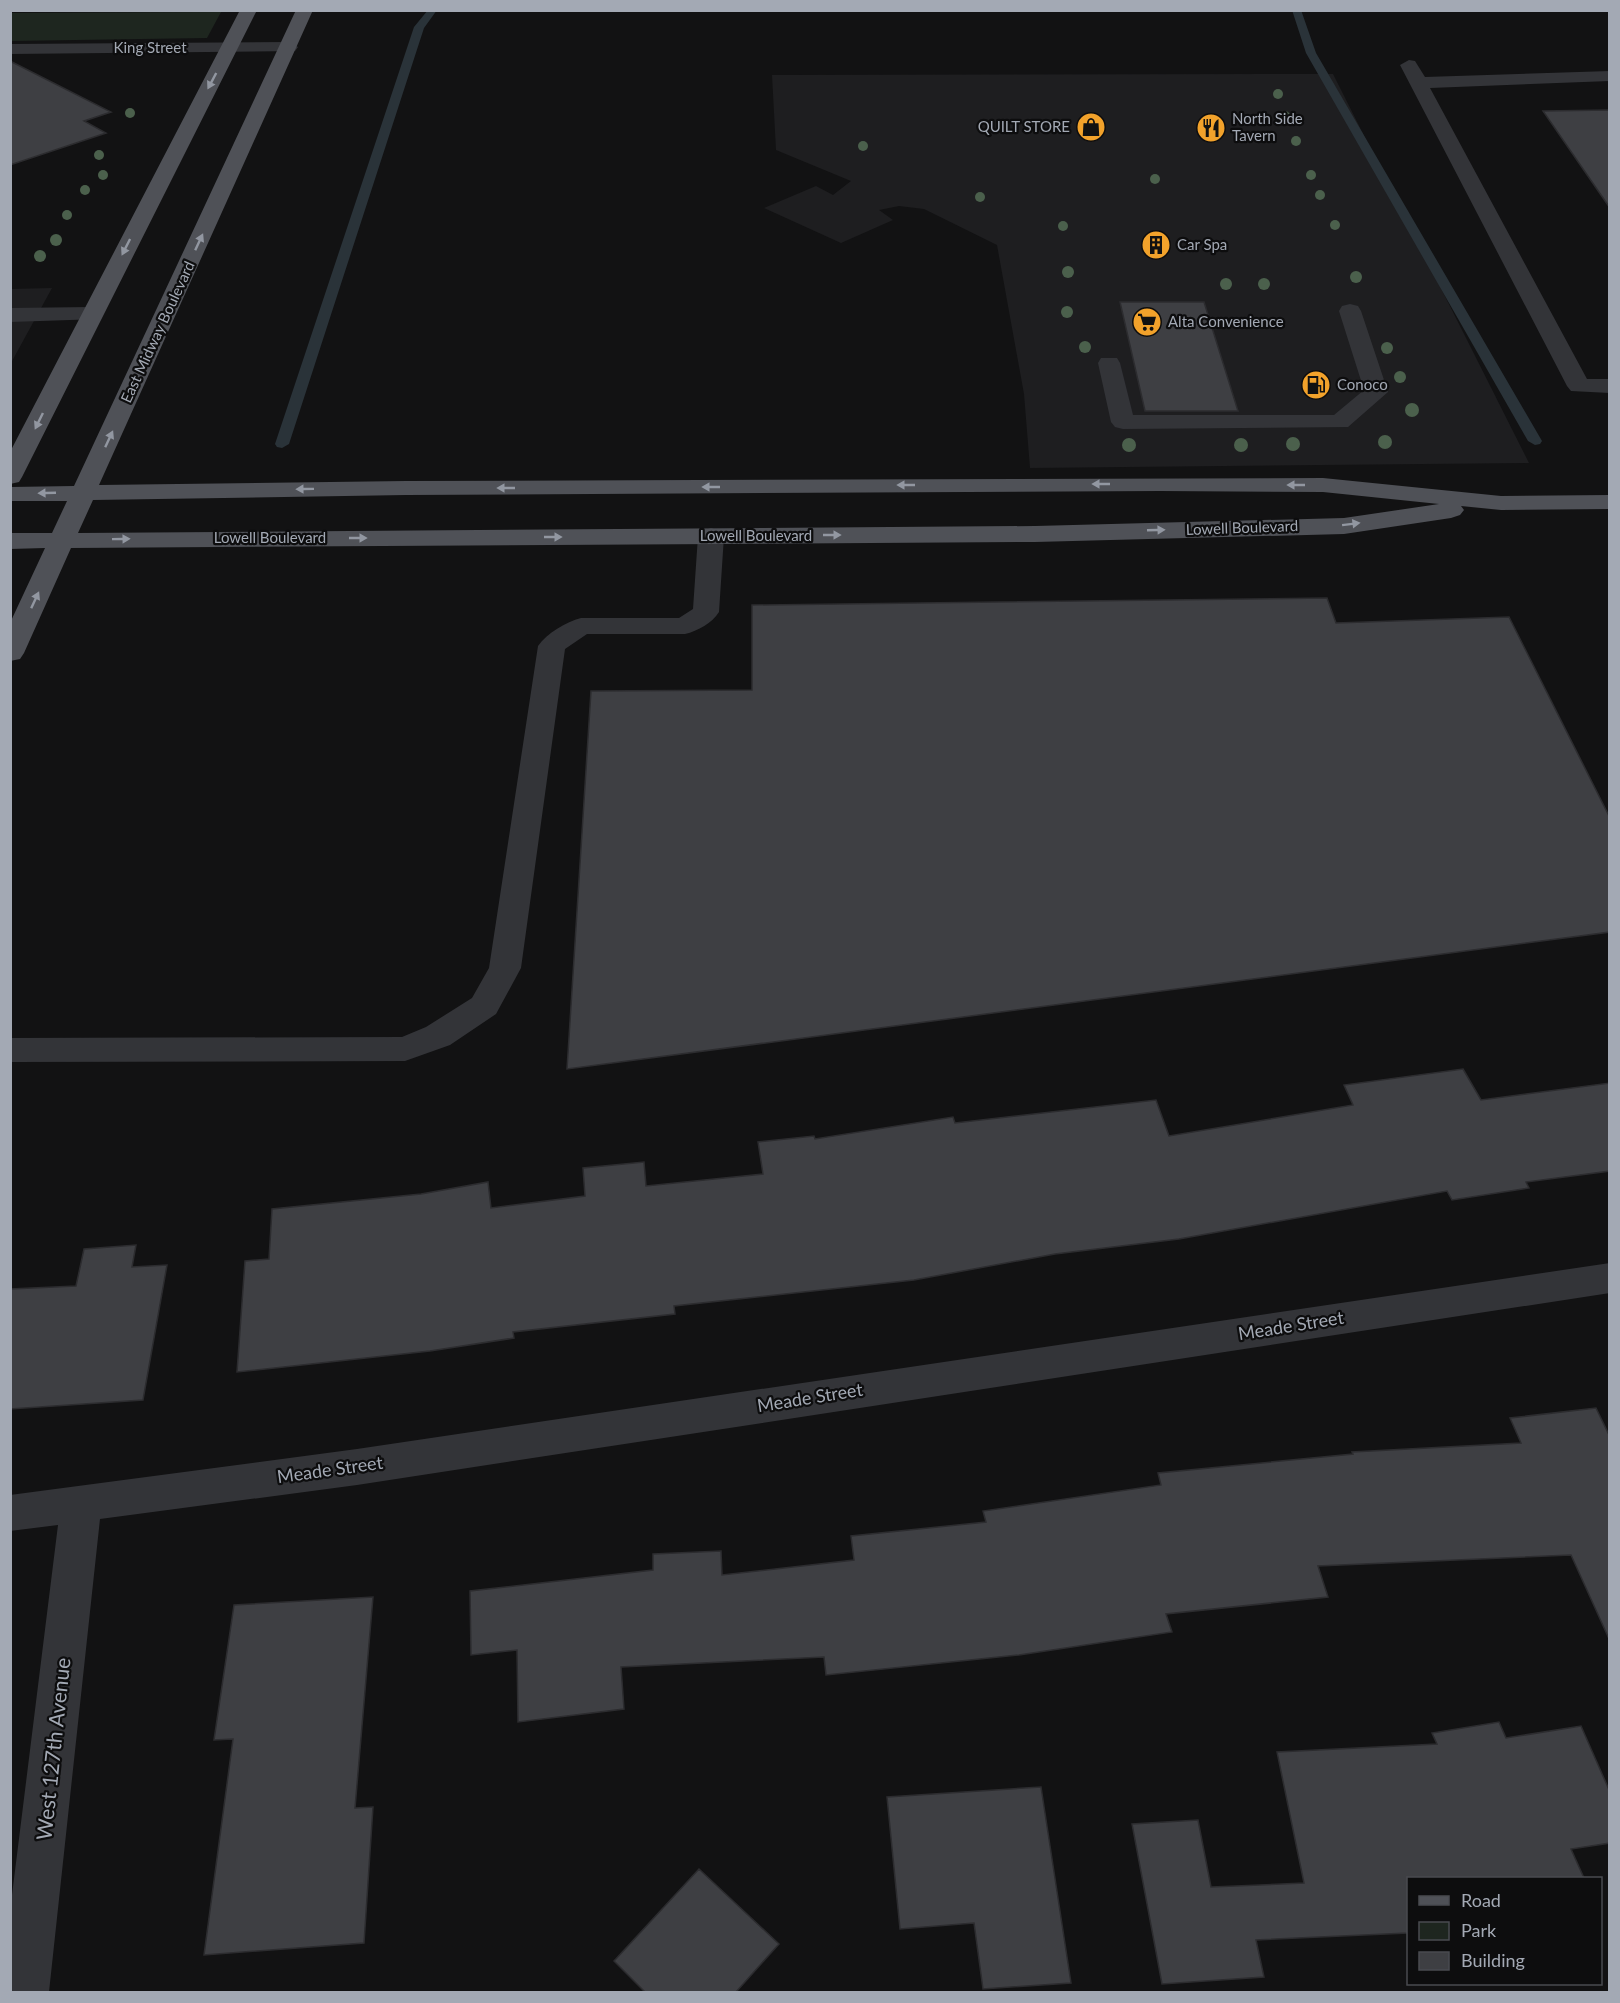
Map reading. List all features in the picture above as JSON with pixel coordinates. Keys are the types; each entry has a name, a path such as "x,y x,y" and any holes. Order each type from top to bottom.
{"main road":[{"path":"10,477 249,10"},
{"name":"East Midway Boulevard","path":"10,653 305,10"},
{"path":"711,536 738,512 938,508 1047,484"},
{"name":"Lowell Boulevard","path":"10,494 1047,484 1323,485 1501,503 1610,502"},
{"name":"Lowell Boulevard","path":"10,541 1035,534 1344,525 1501,503"}],"street":[{"name":"King Street","path":"10,49 289,47"},
{"path":"1610,76 1414,74 1579,386 1610,386"},
{"path":"1108,363 1123,422 1340,422 1376,392 1350,311"},
{"path":"10,315 92,314"},
{"path":"10,1050 405,1049 438,1036 483,1006 506,968 552,646 582,626 685,626 706,612 711,536"},
{"name":"Meade Street","path":"10,1513 357,1467 1610,1278"},
{"name":"West 127th Avenue","path":"25,1992 81,1505"}],"shaded area":[{"path":"1333,74 1529,463 1030,468 1024,394 997,245 924,209 899,206 879,210 893,220 841,243 764,208 816,186 833,195 851,181 776,150 772,75"},
{"path":"52,288 11,363 11,289"}],"green space":[{"path":"221,12 207,38 11,41 11,13"}],"building":[{"path":"10,61 111,112 84,121 106,133 10,165"},
{"path":"1610,110 1610,208 1543,111"},
{"path":"1120,302 1204,302 1238,411 1145,411"},
{"path":"1327,598 1336,623 1509,617 1610,818 1610,932 567,1069 591,691 752,690 752,605"},
{"path":"1463,1069 1481,1100 1610,1083 1610,1171 1526,1182 1529,1188 1452,1200 1447,1191 1179,1239 1055,1254 914,1280 674,1306 675,1314 513,1332 514,1338 430,1351 237,1372 245,1261 269,1259 272,1209 421,1194 488,1182 491,1208 585,1196 583,1168 644,1162 646,1186 763,1174 758,1142 814,1136 815,1139 953,1117 955,1123 1156,1100 1169,1136 1353,1105 1344,1085"},
{"path":"136,1245 132,1267 167,1265 143,1400 10,1409 10,1289 76,1286 84,1249"},
{"path":"1596,1408 1610,1437 1610,1641 1571,1555 1318,1566 1328,1597 1166,1614 1172,1632 1019,1655 826,1675 824,1657 621,1667 624,1709 518,1722 517,1650 471,1655 470,1591 653,1570 653,1554 721,1551 722,1575 854,1560 851,1536 986,1522 983,1511 1161,1485 1158,1473 1353,1454 1352,1452 1521,1443 1510,1418"},
{"path":"373,1597 355,1808 373,1807 364,1943 204,1955 233,1739 214,1740 234,1605"},
{"path":"1499,1722 1506,1738 1581,1726 1610,1792 1610,1843 1571,1849 1584,1877 1407,1877 1407,1933 1256,1940 1264,1977 1162,1984 1132,1824 1198,1820 1211,1887 1304,1883 1277,1752 1437,1744 1432,1733"},
{"path":"1041,1787 1071,1983 983,1989 974,1923 900,1929 887,1797"},
{"path":"699,1869 779,1944 736,1992 645,1992 614,1961"}],"waterway":[{"path":"282,444 419,27 433,10"},
{"path":"1296,10 1311,53 1449,288 1535,441"}],"place":[{"name":"QUILT STORE","path":"1091,127"},
{"name":"North Side Tavern","path":"1211,128"},
{"name":"Car Spa","path":"1156,245"},
{"name":"Alta Convenience","path":"1147,322"},
{"name":"Conoco","path":"1316,385"}]}
